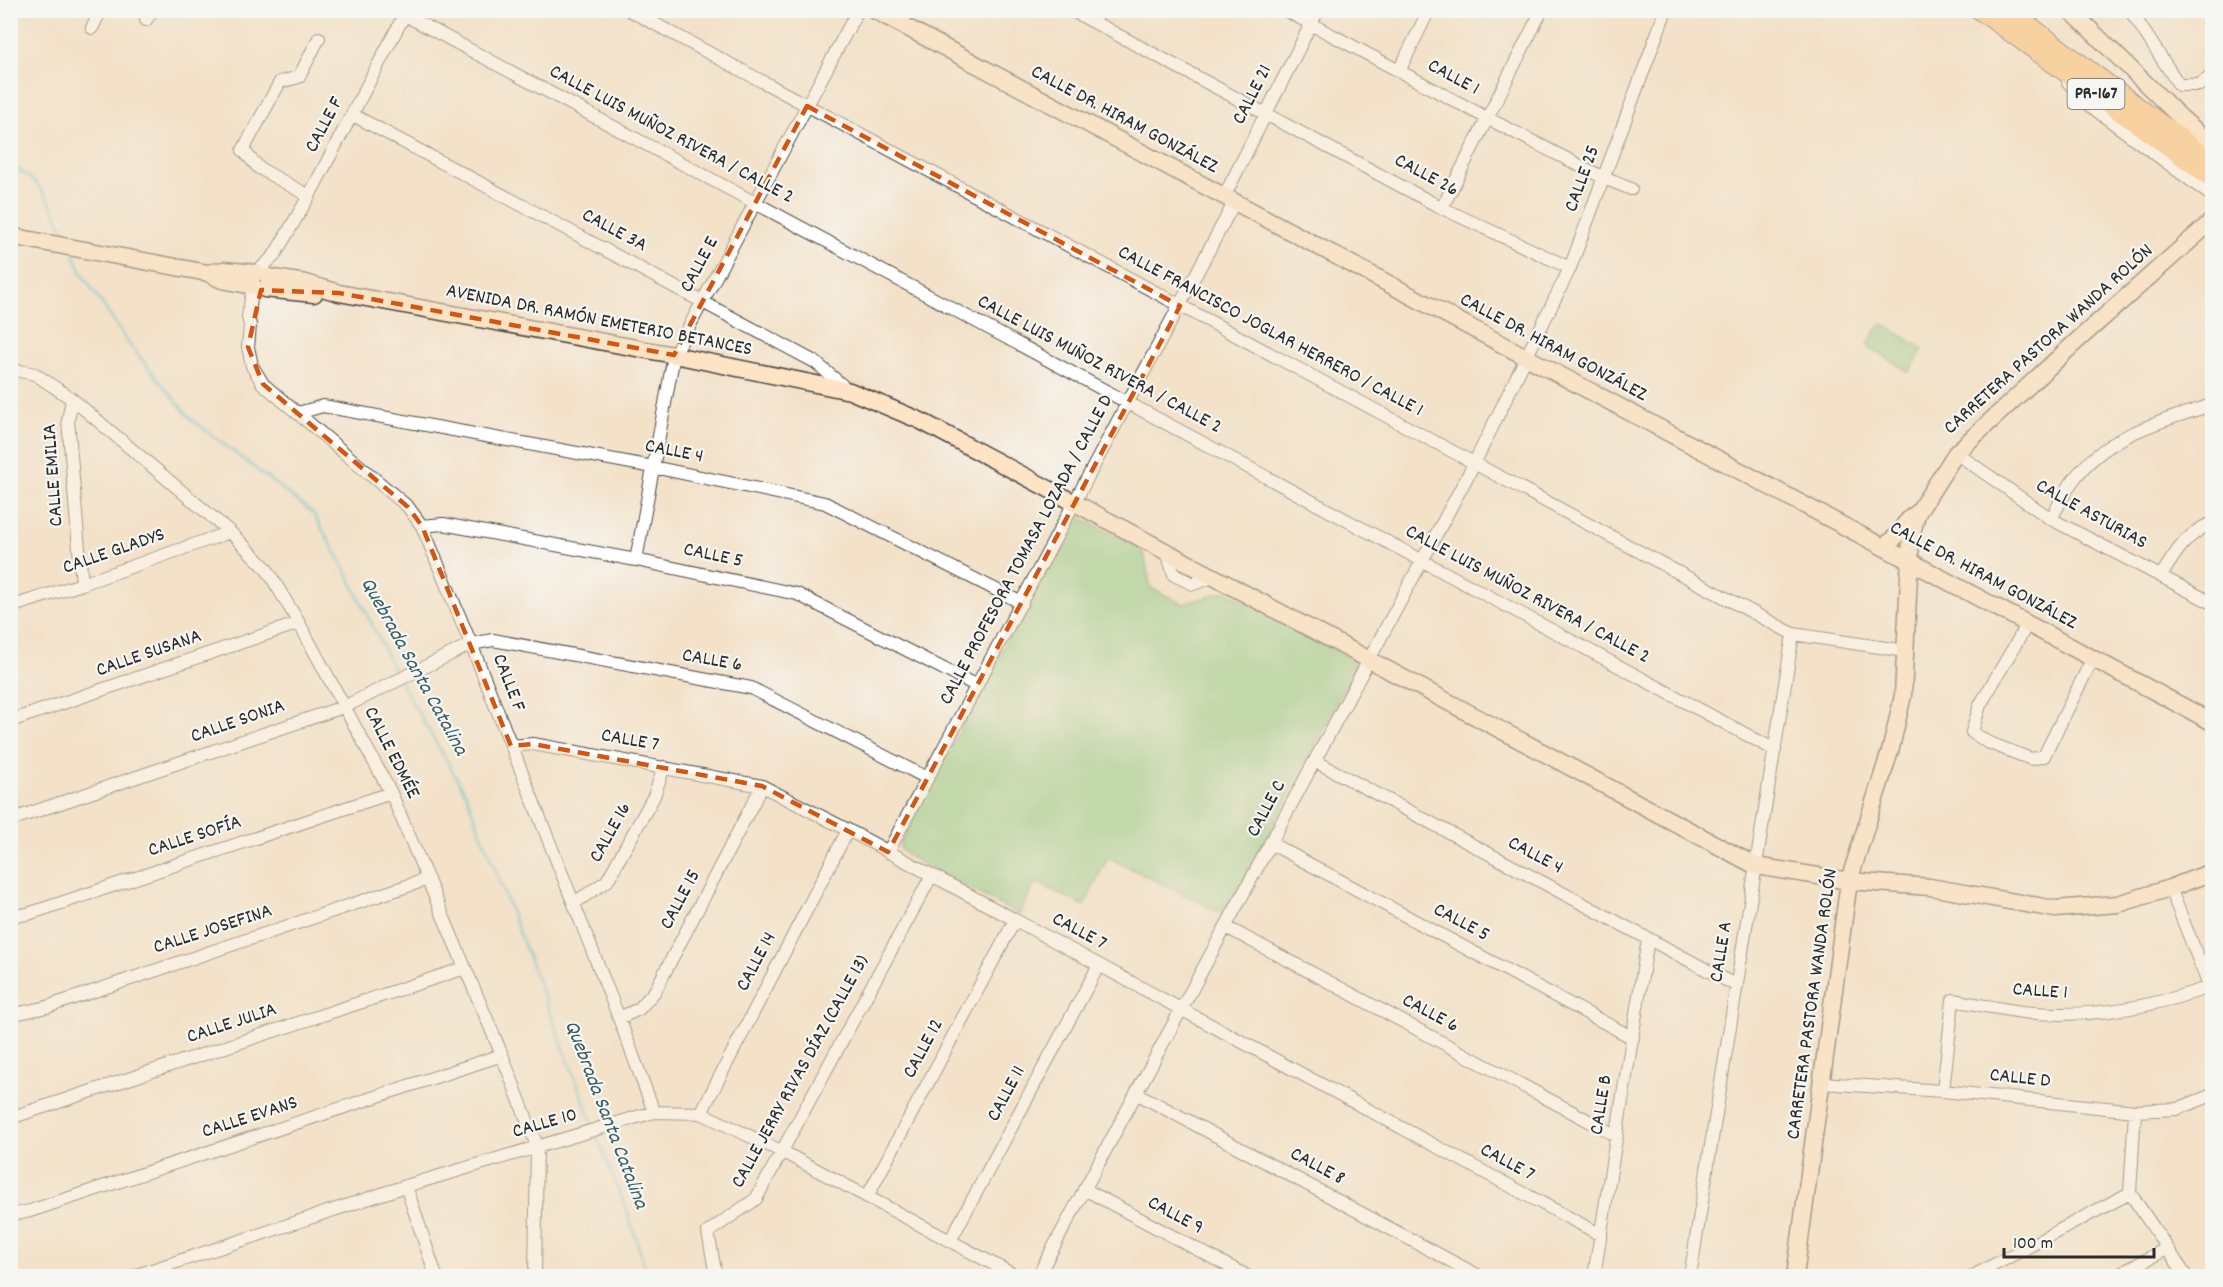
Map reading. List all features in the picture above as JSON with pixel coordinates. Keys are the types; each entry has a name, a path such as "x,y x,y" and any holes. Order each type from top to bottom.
{"main road":[{"name":"PR-167","path":"1979,10 2212,178"},
{"name":"PR-167","path":"2009,10 2212,162"}],"street":[{"path":"92,28 101,10"},
{"name":"CALLE FRANCISCO JOGLAR HERRERO / CALLE 1","path":"629,10 1793,634 1906,651"},
{"name":"CALLE E","path":"636,560 674,355 858,10"},
{"name":"CALLE DR. HIRAM GONZÁLEZ","path":"874,10 904,17 1229,200 2212,722"},
{"name":"CALLE 26","path":"1071,10 1442,208 1570,268"},
{"name":"CALLE 1","path":"1285,10 1487,118 1604,178 1631,189"},
{"name":"CALLE 21","path":"1229,200 1266,113 1318,10"},
{"path":"1399,71 1430,10"},
{"path":"1442,208 1542,10"},
{"name":"CALLE 25","path":"1527,358 1570,268 1666,10"},
{"path":"2070,10 2172,110 2212,145"},
{"path":"2130,10 2179,85 2199,85 2212,76"},
{"name":"CALLE F","path":"406,13 353,115 260,283 248,317 250,325 248,347 252,366 263,384 408,507 422,526 512,746 654,1112"},
{"name":"CALLE LUIS MUÑOZ RIVERA / CALLE 2","path":"406,13 755,203 1775,750"},
{"path":"309,196 259,168 243,150 280,82 299,77 319,39"},
{"path":"2049,61 2089,105 2212,196"},
{"name":"CALLE 3A","path":"353,115 815,362 850,391"},
{"name":"CALLE PROFESORA TOMASA LOZADA / CALLE D","path":"888,852 1180,306 1229,200"},
{"name":"CARRETERA PASTORA WANDA ROLÓN","path":"1795,1276 1849,881 1891,748 1903,694 1909,560 1911,537 1917,514 1956,453 2079,339 2212,221"},
{"name":"AVENIDA DR. RAMÓN EMETERIO BETANCES","path":"10,236 208,273 224,270 260,283 303,294 339,293 674,355 850,391 921,421 1756,866 1849,881 1930,886 2055,909 2118,904 2212,872"},
{"name":"CALLE C","path":"1038,1276 1423,561 1527,358"},
{"name":"CALLE EDMÉE","path":"10,369 35,374 72,399 230,532 266,568 299,623 346,706 391,793 502,1054 537,1146 535,1276"},
{"name":"CALLE EMILIA","path":"72,399 68,420 82,584"},
{"path":"2051,519 2072,481 2101,452 2145,426 2212,405"},
{"name":"CALLE 4","path":"298,413 323,406 653,467 825,503 1022,603"},
{"name":"CALLE ASTURIAS","path":"1956,453 2051,519 2212,603"},
{"path":"1882,546 1893,541 1908,519 1917,514"},
{"path":"2161,576 2181,544 2212,522"},
{"name":"CALLE 5","path":"422,526 443,524 636,560 797,594 977,686"},
{"name":"CALLE GLADYS","path":"10,607 230,532"},
{"name":"CALLE SUSANA","path":"10,721 299,623"},
{"path":"2028,623 1980,705 1972,732 1987,742 2031,759 2044,756 2093,658"},
{"name":"CALLE A","path":"1690,1276 1793,634"},
{"name":"CALLE 6","path":"471,644 493,640 751,688 927,778"},
{"name":"CALLE SONIA","path":"10,820 346,706 471,644"},
{"name":"CALLE 7","path":"512,746 533,744 762,786 1601,1235"},
{"name":"CALLE 4","path":"1315,760 1737,986"},
{"name":"CALLE 16","path":"574,903 607,880 654,796 664,767"},
{"name":"CALLE 15","path":"619,1018 639,1009 655,991 762,786"},
{"name":"CALLE SOFÍA","path":"10,915 28,914 391,793"},
{"name":"CALLE 14","path":"701,1113 848,830"},
{"name":"CALLE 5","path":"1270,843 1633,1038"},
{"name":"CALLE JERRY RIVAS DÍAZ (CALLE 13)","path":"716,1276 708,1232 756,1199 932,875"},
{"name":"CALLE JOSEFINA","path":"10,1015 47,1007 428,879"},
{"path":"2170,888 2212,989"},
{"name":"CALLE 12","path":"867,1197 1015,920"},
{"name":"CALLE 6","path":"1226,927 1617,1136"},
{"name":"CALLE B","path":"1594,1276 1648,939"},
{"name":"CALLE 11","path":"950,1241 1099,965"},
{"name":"CALLE JULIA","path":"10,1118 465,968"},
{"name":"CALLE 1","path":"1943,1091 1953,1000 2022,1012 2086,1014 2152,1005 2212,989"},
{"name":"CALLE EVANS","path":"10,1215 30,1211 502,1054"},
{"name":"CALLE D","path":"1821,1083 1943,1091 2135,1112 2177,1109 2212,1095"},
{"name":"CALLE 8","path":"1136,1093 1479,1276"},
{"name":"CALLE 10","path":"134,1276 406,1186 654,1112 701,1113 783,1152 1016,1276"},
{"path":"2135,1112 2130,1193 2186,1276"},
{"path":"406,1186 436,1276"},
{"name":"CALLE 9","path":"1084,1189 1247,1276"},
{"path":"1973,1276 2130,1193"},
{"path":"2116,1276 2166,1249"},
{"path":"172,1264 176,1276"}],"highlighted area":[{"path":"807,106 1180,306 888,852 762,786 533,744 511,746 422,526 408,507 263,384 248,347 261,290 339,293 674,355"}],"green space":[{"path":"1881,323 1923,349 1909,372 1867,346"},
{"path":"1075,517 1082,518 1143,550 1151,588 1183,604 1226,591 1348,657 1353,663 1354,670 1227,916 1108,857 1084,906 1036,882 1019,915 906,855 900,849 900,844 1070,520"}],"waterway":[{"name":"Quebrada Santa Catalina","path":"10,166 22,172 40,187 68,241"},
{"name":"Quebrada Santa Catalina","path":"74,255 83,275 129,344 191,419 313,513 345,569 397,676"},
{"name":"Quebrada Santa Catalina","path":"400,681 466,794 593,1125"},
{"name":"Quebrada Santa Catalina","path":"595,1132 627,1211 648,1276"}]}
